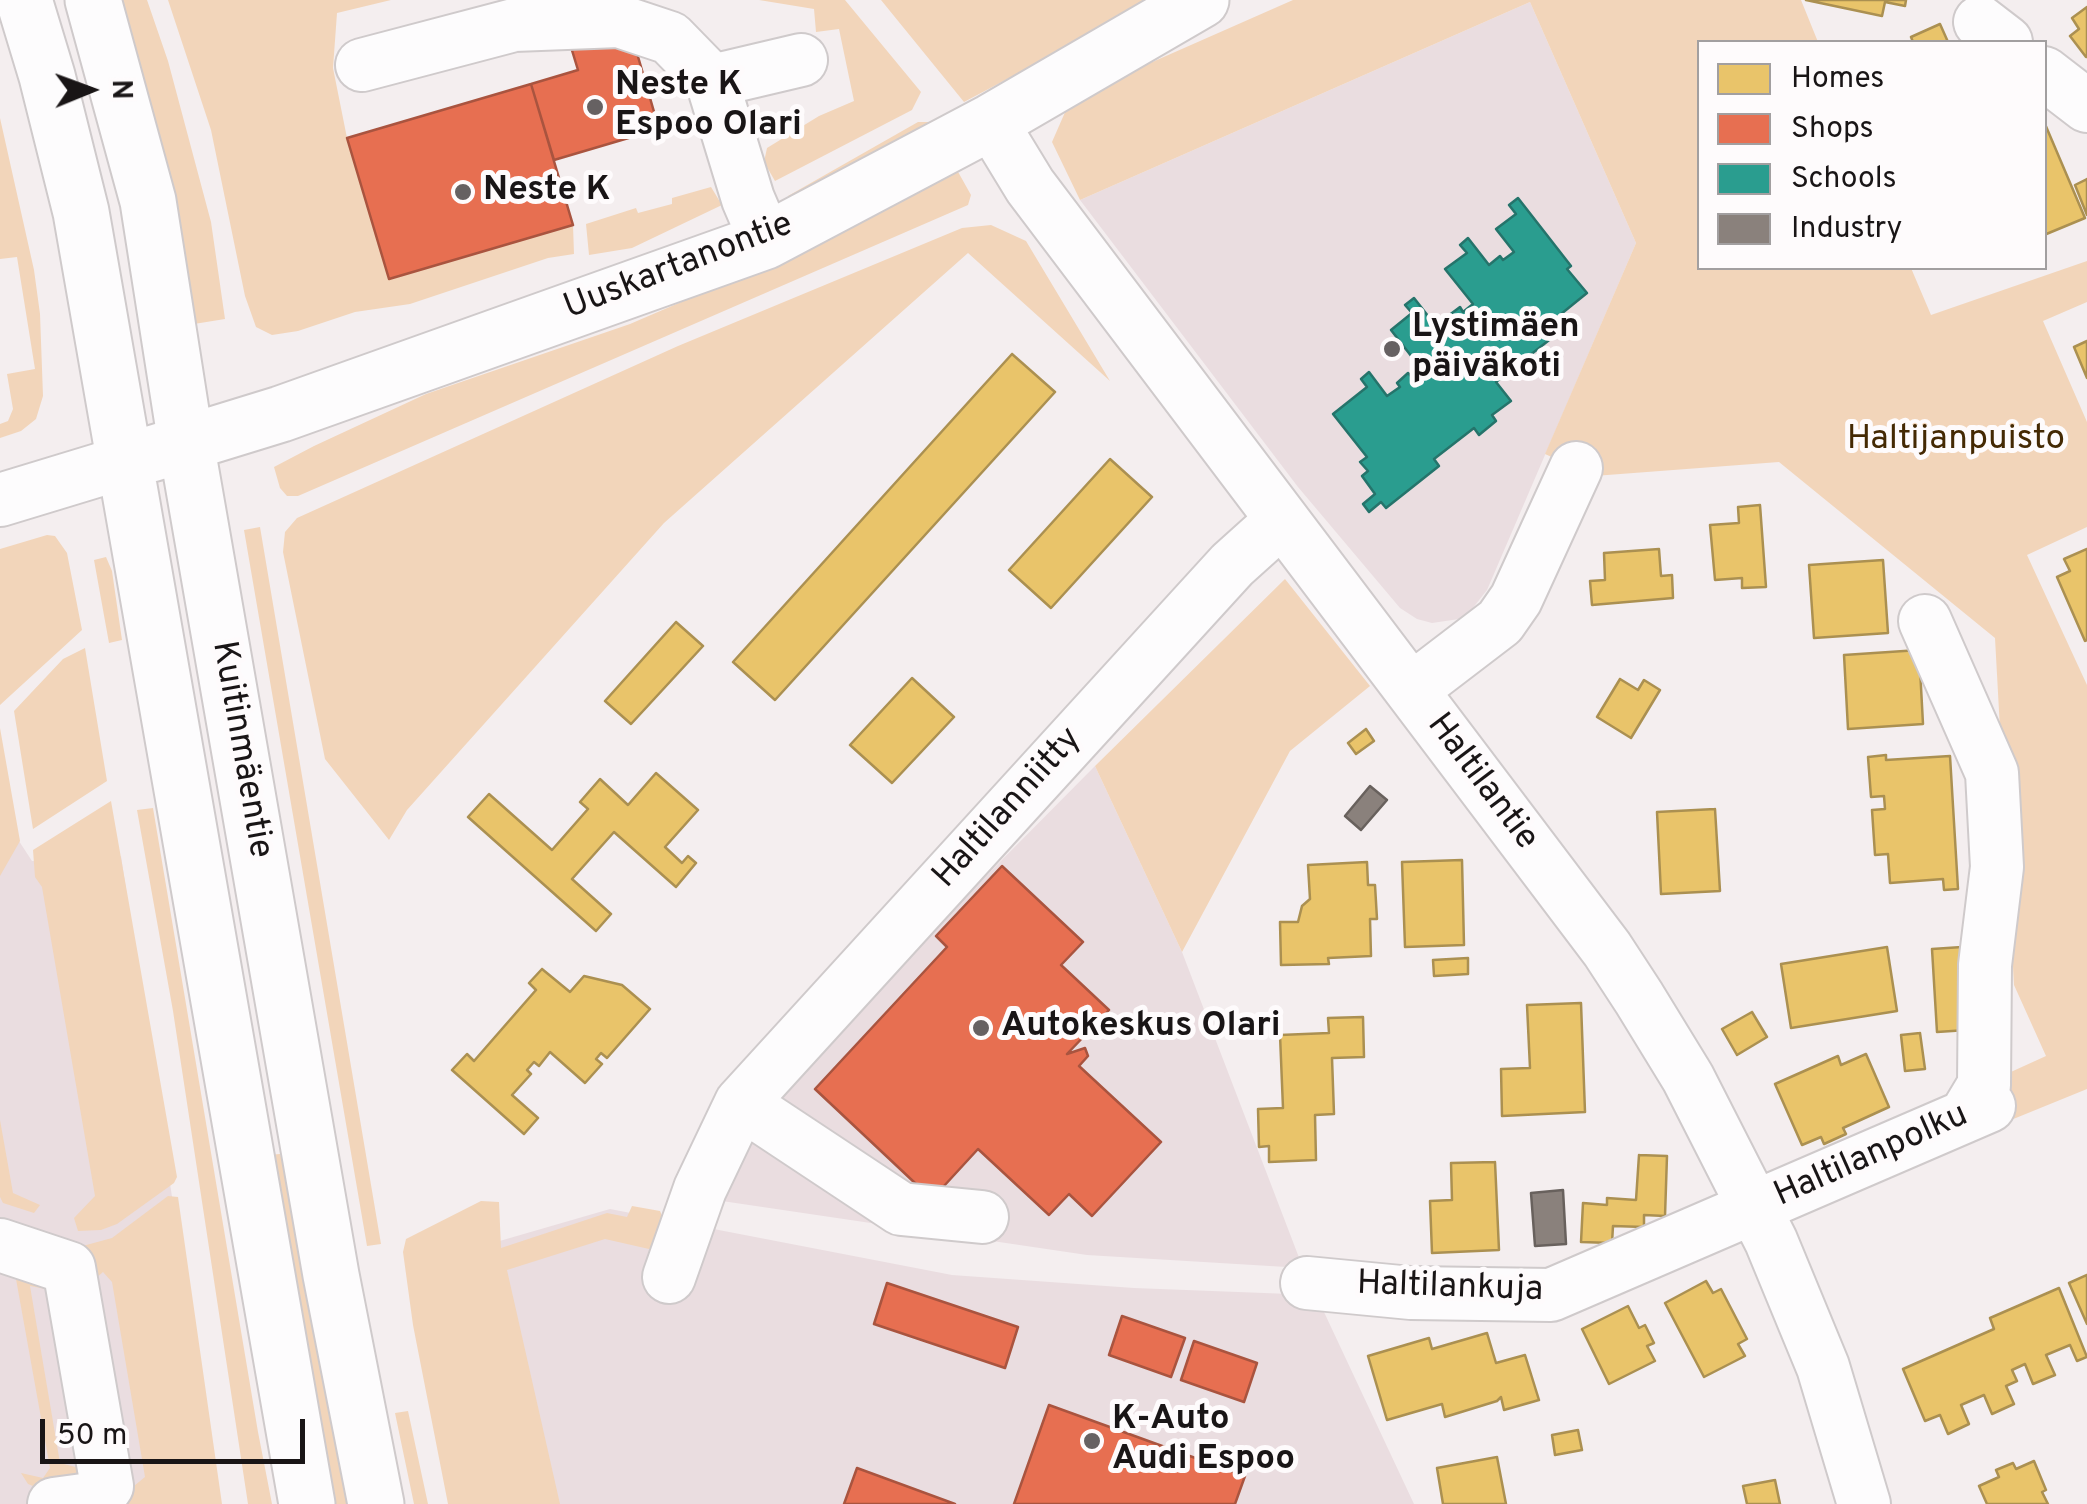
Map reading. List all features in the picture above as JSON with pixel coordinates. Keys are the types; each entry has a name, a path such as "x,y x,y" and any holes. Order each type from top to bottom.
{"main road":[{"name":"Kuitinmäentie","path":"24,0 48,76 81,212 307,1504"},
{"name":"Kuitinmäentie","path":"93,0 148,202 330,1275 376,1504"},
{"name":"Uuskartanontie","path":"124,462 281,414 766,242 991,122 1201,0"}],"street":[{"path":"362,65 514,25 619,21 670,38 712,81 748,199 766,242"},
{"path":"712,81 801,60"},
{"path":"2047,75 2087,106"},
{"name":"Haltilantie","path":"991,122 1030,186 1607,949 1688,1078 1756,1208 1823,1367 1864,1504"},
{"path":"0,500 124,462"},
{"path":"1411,690 1500,622 1516,600 1576,468"},
{"name":"Haltilanniitty","path":"669,1277 700,1190 742,1102 1232,565 1282,520"},
{"name":"Haltilanpolku","path":"1756,1208 1978,1110 1984,1085 1984,965 1997,867 1992,773 1925,621"},
{"path":"742,1102 901,1210 982,1216"},
{"name":"Haltilankuja","path":"1307,1282 1411,1293 1551,1296 1756,1208"},
{"path":"0,1245 69,1268 107,1486 98,1498 54,1504"}],"shaded area":[{"name":"Lystimäen päiväkoti","path":"1530,2 1636,243 1487,590 1459,619 1432,623 1400,608 1298,487 1080,200"},
{"path":"1095,766 1182,952 1303,1268 1087,1255 722,1201 756,1108"},
{"path":"0,812 32,861 121,856 218,1504 0,1504"},
{"path":"610,1209 952,1275 1316,1295 1414,1504 528,1504 472,1249"}],"green space":[{"path":"120,0 147,0 168,61 211,222 225,319 194,324"},
{"path":"168,0 391,0 337,13 333,68 347,138 573,225 574,254 548,258 410,304 355,312 298,331 272,335 256,327 245,296 211,130"},
{"path":"759,0 845,0 921,92 912,110 775,181 764,162 767,148 819,116 854,101 839,29 816,32 814,9"},
{"path":"881,0 1156,0 964,102"},
{"name":"Haltijanpuisto","path":"1293,0 1801,0 1817,40 1697,40 1697,270 1912,270 1931,315 2087,261 2087,302 2043,321 2087,422 2087,527 2027,555 2087,685 2087,1089 2006,1122 1991,1081 2046,1056 2014,985 1995,638 1779,462 1594,476 1545,454 1636,243 1530,2 1080,200 1052,142 1066,110 1107,82"},
{"path":"0,118 34,270 43,396 36,419 21,431 0,438 0,424 8,421 13,409 7,374 35,369 17,257 0,259"},
{"path":"918,122 932,122 795,198 788,196"},
{"path":"957,170 971,195 968,205 298,496 287,496 280,488 274,467 314,446 426,394 630,324 788,256"},
{"path":"711,187 722,205 632,248 589,255 586,224 636,208 638,213 672,204 672,198"},
{"path":"991,225 1026,241 1110,381 968,253 664,523 407,810 389,840 325,759 283,552 285,532 297,518 678,346 962,228"},
{"path":"260,527 381,1244 367,1246 244,530"},
{"path":"55,536 67,553 82,630 0,705 0,549"},
{"path":"106,557 112,571 122,640 109,643 94,560"},
{"path":"1285,579 1370,686 1290,751 1182,952 1095,766"},
{"path":"85,648 107,781 33,829 14,711 63,659"},
{"path":"0,728 20,841 0,876"},
{"path":"111,801 177,1177 117,1224 101,1230 78,1231 74,1218 95,1196 33,850"},
{"path":"153,808 272,1504 248,1504 173,1011 137,810"},
{"path":"0,1120 13,1193 40,1205 34,1213 3,1203 0,1197"},
{"path":"280,1154 353,1504 329,1504 268,1155"},
{"path":"168,1196 178,1197 222,1504 112,1504 145,1477 112,1282 103,1272 87,1286 79,1247 112,1238"},
{"path":"481,1201 499,1202 501,1248 607,1213 627,1217 632,1206 660,1211 664,1220 656,1246 649,1249 605,1239 507,1270 560,1504 448,1504 403,1252 406,1239"},
{"path":"0,1272 57,1291 30,1286 60,1463 91,1471 48,1492 28,1484 21,1473 43,1478 50,1468 16,1279"},
{"path":"408,1411 428,1504 414,1504 395,1413"}],"building: Homes":[{"path":"1806,0 1906,0 1905,6 1885,2 1882,16"},
{"path":"2087,7 2086,57 2070,36 2079,29 2072,18"},
{"path":"1940,24 1947,40 1912,40 1911,37"},
{"path":"2047,129 2085,218 2047,234"},
{"path":"2087,179 2087,215 2075,185"},
{"path":"2087,341 2087,378 2074,347"},
{"path":"1012,354 1055,392 775,700 733,662"},
{"path":"1110,459 1152,497 1051,608 1009,570"},
{"path":"1760,505 1766,587 1742,588 1742,578 1715,580 1710,525 1739,523 1738,507"},
{"path":"1659,549 1661,576 1672,575 1673,598 1592,605 1590,581 1605,580 1604,553"},
{"path":"2087,549 2085,641 2057,577 2070,571 2064,559"},
{"path":"1883,560 1888,633 1814,638 1809,565"},
{"path":"676,622 703,646 631,724 605,701"},
{"path":"1919,650 1923,724 1848,729 1844,655"},
{"path":"912,678 954,717 892,783 850,745"},
{"path":"1620,679 1638,690 1644,680 1660,690 1631,738 1597,717"},
{"path":"1366,729 1374,741 1356,754 1348,743"},
{"path":"1886,755 1886,760 1950,756 1958,889 1944,890 1943,879 1890,883 1888,854 1875,855 1872,810 1885,809 1884,796 1871,797 1868,757"},
{"path":"656,773 698,810 665,847 682,863 688,856 696,863 676,887 614,832 572,879 611,914 596,931 468,817 489,794 552,850 588,809 580,802 600,779 628,805"},
{"path":"1715,809 1720,891 1661,894 1657,812"},
{"path":"1462,860 1464,945 1405,947 1402,862"},
{"path":"1367,862 1368,885 1375,885 1377,919 1370,919 1371,956 1328,958 1329,964 1281,965 1280,922 1298,922 1302,906 1310,899 1308,865"},
{"path":"1887,947 1897,1011 1791,1028 1781,964"},
{"path":"1962,947 1967,1030 1937,1032 1932,949"},
{"path":"1468,958 1468,974 1434,976 1433,960"},
{"path":"542,969 570,992 584,976 622,985 650,1009 607,1058 601,1053 596,1059 602,1064 585,1083 550,1052 539,1066 534,1062 527,1070 531,1074 512,1095 538,1118 524,1134 452,1070 467,1054 474,1061 536,990 529,983"},
{"path":"1581,1003 1585,1112 1502,1116 1501,1069 1530,1068 1527,1005"},
{"path":"1752,1012 1767,1037 1737,1055 1722,1029"},
{"path":"1363,1017 1364,1057 1332,1058 1334,1114 1315,1115 1316,1160 1269,1162 1269,1146 1259,1147 1258,1109 1283,1108 1280,1035 1329,1033 1328,1018"},
{"path":"1920,1033 1925,1069 1905,1071 1901,1035"},
{"path":"1866,1054 1889,1107 1843,1128 1846,1134 1824,1144 1821,1137 1802,1145 1775,1084 1838,1056 1841,1065"},
{"path":"1639,1155 1667,1156 1665,1216 1644,1215 1644,1227 1613,1226 1612,1243 1581,1242 1583,1203 1607,1205 1607,1198 1636,1200"},
{"path":"1495,1162 1499,1250 1432,1253 1430,1201 1452,1200 1451,1163"},
{"path":"2087,1275 2087,1324 2069,1283"},
{"path":"1706,1281 1713,1293 1721,1289 1747,1339 1738,1344 1745,1356 1704,1377 1665,1303"},
{"path":"2059,1288 2087,1357 2077,1361 2070,1345 2046,1355 2055,1375 2033,1384 2025,1364 2012,1370 2017,1381 2006,1386 2014,1404 1992,1414 1984,1395 1961,1405 1969,1424 1948,1434 1940,1415 1925,1421 1903,1369 1994,1329 1990,1318"},
{"path":"1628,1306 1639,1328 1645,1325 1654,1343 1647,1346 1655,1361 1609,1384 1582,1329"},
{"path":"1487,1333 1496,1363 1525,1355 1539,1400 1504,1410 1501,1397 1445,1417 1442,1404 1387,1420 1368,1356 1429,1338 1432,1349"},
{"path":"1578,1430 1582,1450 1555,1455 1552,1435"},
{"path":"1497,1457 1506,1504 1443,1504 1437,1468"},
{"path":"2034,1461 2048,1504 1987,1504 1979,1486 1999,1477 1996,1470 2013,1463 2016,1469"},
{"path":"1775,1480 1780,1504 1747,1504 1743,1486"}],"building: Shops":[{"name":"Neste K Espoo Olari","path":"630,29 659,129 554,160 531,84 578,70 571,47"},
{"name":"Neste K","path":"531,84 573,225 389,279 347,138"},
{"name":"Autokeskus Olari","path":"1002,866 1083,942 1061,965 1109,1010 1067,1054 1085,1048 1088,1056 1079,1066 1161,1142 1092,1216 1069,1194 1049,1215 978,1149 932,1199 815,1089 947,947 936,936"},
{"path":"887,1283 1018,1327 1005,1368 874,1324"},
{"path":"1122,1316 1185,1338 1171,1377 1109,1355"},
{"path":"1194,1341 1257,1363 1244,1402 1181,1380"},
{"name":"K-Auto Audi Espoo","path":"1049,1405 1245,1476 1235,1504 1014,1504"},
{"path":"857,1468 955,1504 844,1504"}],"building: Schools":[{"path":"1518,198 1587,293 1545,327 1553,337 1496,382 1511,401 1492,415 1496,421 1479,435 1474,428 1434,459 1439,466 1386,508 1381,502 1369,512 1363,504 1375,494 1362,476 1368,471 1360,462 1367,457 1333,414 1367,387 1361,379 1369,372 1387,396 1400,387 1397,383 1408,373 1412,377 1422,370 1391,330 1412,313 1405,305 1414,298 1439,330 1451,321 1448,316 1473,304 1445,269 1467,253 1460,245 1468,238 1489,265 1514,252 1496,229 1516,214 1509,205"}],"building: Industry":[{"path":"1370,786 1387,800 1361,830 1345,816"},
{"path":"1563,1190 1566,1244 1535,1246 1531,1193"}],"place":[{"name":"Neste K Espoo Olari","path":"595,107"},
{"name":"Neste K","path":"463,192"},
{"name":"Lystimäen päiväkoti","path":"1392,349"},
{"name":"Autokeskus Olari","path":"981,1028"},
{"name":"K-Auto Audi Espoo","path":"1092,1441"}]}
